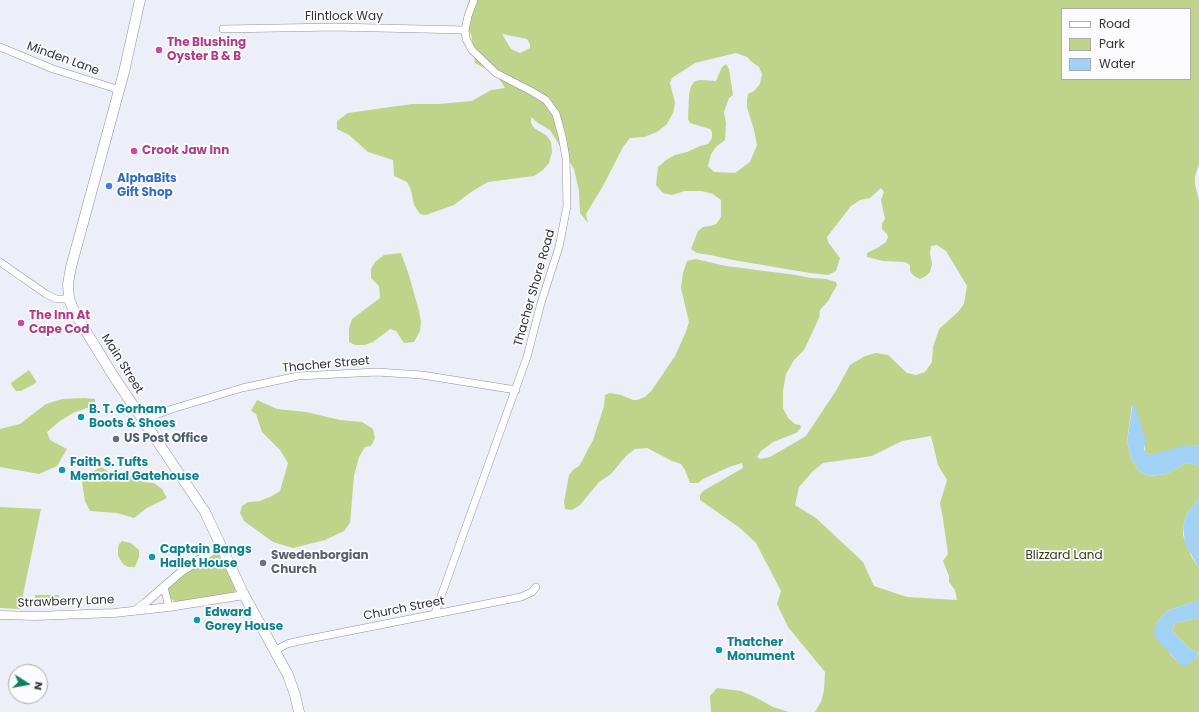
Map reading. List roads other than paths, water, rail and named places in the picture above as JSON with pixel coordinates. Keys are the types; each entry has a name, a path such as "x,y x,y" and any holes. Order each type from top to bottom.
{"main road":[{"name":"Main Street","path":"140,0 130,52 71,267 68,284 69,299 84,328 142,420 202,507 244,596 291,682 299,712"}],"street":[{"path":"465,30 474,0"},
{"name":"Flintlock Way","path":"223,29 334,27 465,30"},
{"name":"Thacher Shore Road","path":"435,613 527,357 541,303 559,246 567,206 567,180 564,142 558,121 550,104 537,95 492,71 472,50 466,39 465,30"},
{"name":"Minden Lane","path":"0,47 53,69 120,90"},
{"path":"0,262 46,294 60,300 69,299"},
{"name":"Thacher Street","path":"142,420 172,409 242,388 298,376 377,372 422,375 516,390"},
{"name":"Strawberry Lane","path":"132,611 143,605 181,572 221,545"},
{"path":"164,587 169,607"},
{"name":"Church Street","path":"274,651 287,644 299,641 521,597 532,592 536,587"},
{"name":"Strawberry Lane","path":"0,615 73,615 132,611 244,596"}],"water":[{"path":"1133,403 1146,440 1144,449 1145,452 1150,455 1183,446 1199,446 1199,466 1186,463 1167,474 1149,476 1139,471 1131,458 1127,441"},
{"path":"1199,498 1199,568 1185,544 1183,525 1187,514"},
{"path":"1199,600 1199,618 1176,623 1172,627 1173,632 1190,649 1199,653 1196,658 1184,668 1158,641 1155,637 1154,630 1156,624 1162,616 1169,610"}],"place":[{"name":"The Blushing Oyster B & B","path":"159,50"},
{"name":"Crook Jaw Inn","path":"134,151"},
{"name":"AlphaBits Gift Shop","path":"109,186"},
{"name":"The Inn At Cape Cod","path":"21,323"},
{"name":"B. T. Gorham Boots & Shoes","path":"81,417"},
{"name":"US Post Office","path":"116,439"},
{"name":"Faith S. Tufts Memorial Gatehouse","path":"62,470"},
{"name":"Captain Bangs Hallet House","path":"152,557"},
{"name":"Swedenborgian Church","path":"263,563"},
{"name":"Edward Gorey House","path":"197,620"},
{"name":"Thatcher Monument","path":"719,650"}],"park label":[{"name":"Blizzard Land","path":"1064,556"}]}
